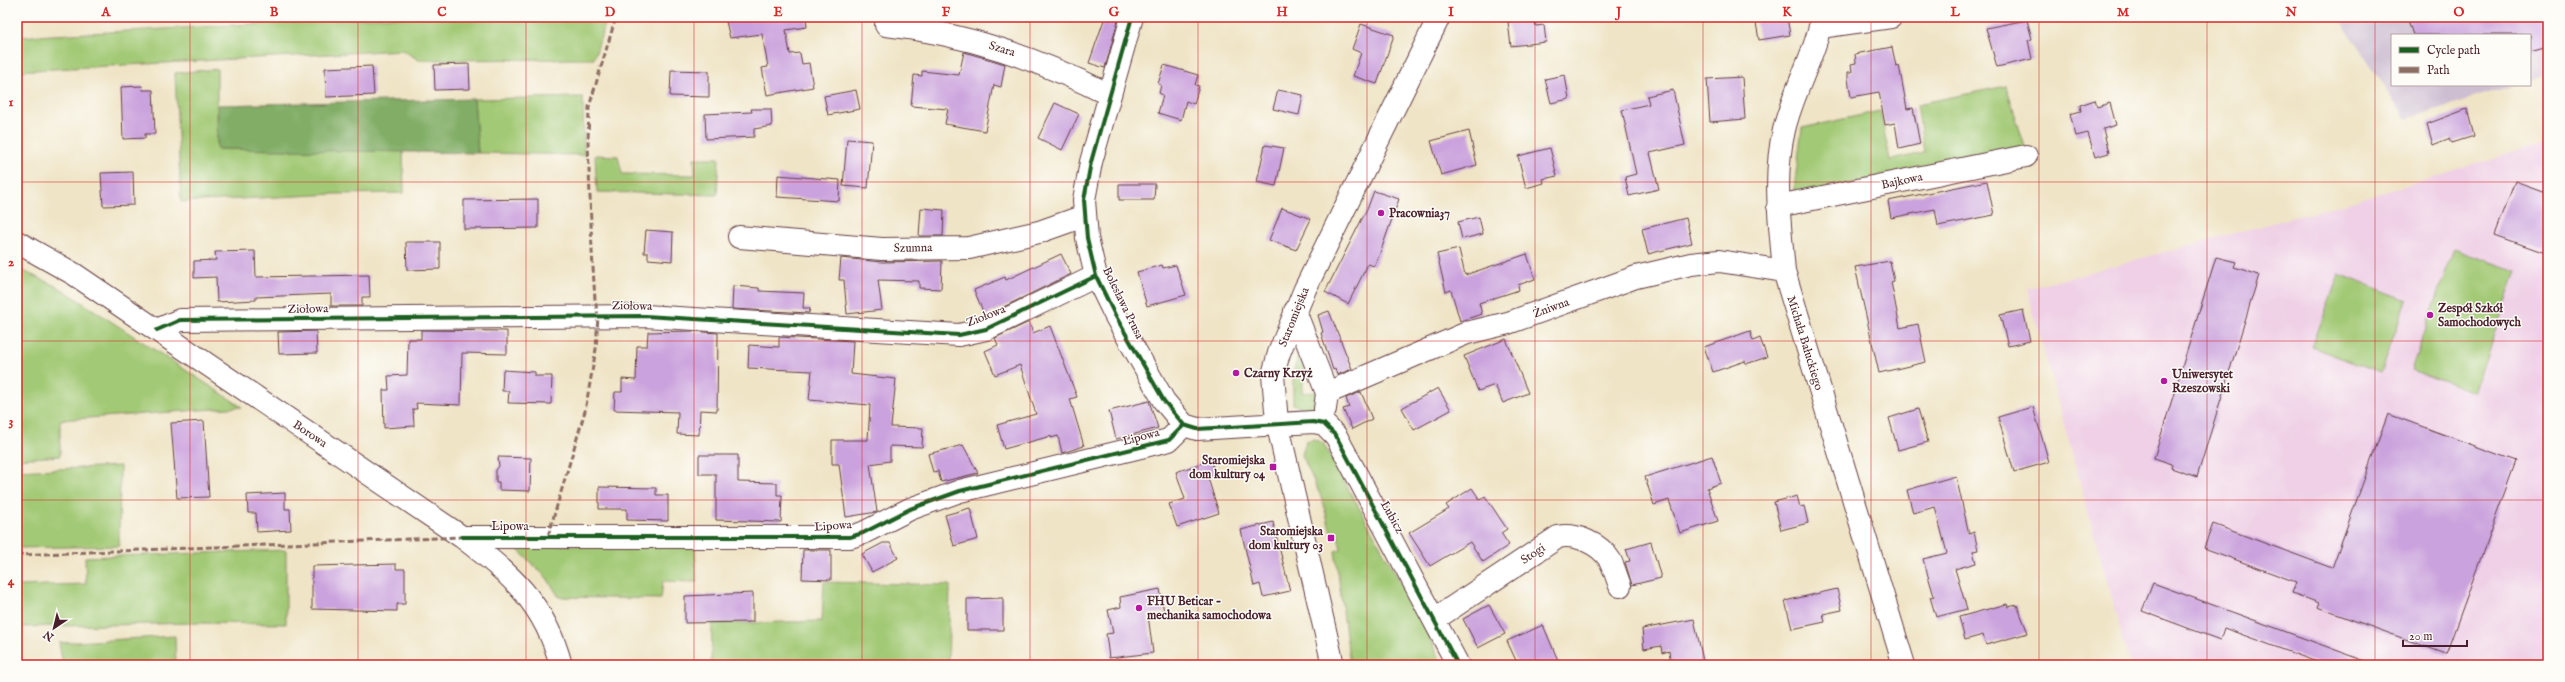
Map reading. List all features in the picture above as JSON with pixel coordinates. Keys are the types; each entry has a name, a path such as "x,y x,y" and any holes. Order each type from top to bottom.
{"street":[{"name":"Bolesława Prusa","path":"1132,17 1091,162 1084,200 1084,216 1096,276 1164,401 1184,425"},
{"name":"Staromiejska","path":"1333,665 1277,422 1273,375 1279,353 1295,311 1439,17"},
{"path":"1821,22 1891,17"},
{"name":"Michała Bałuckiego","path":"1821,22 1784,129 1778,180 1778,206 1784,271 1904,665"},
{"name":"Szara","path":"886,25 919,29 1012,52 1110,95"},
{"name":"Bajkowa","path":"1778,206 2026,156"},
{"name":"Szumna","path":"739,236 882,249 970,248 1039,232 1084,216"},
{"name":"Borowa","path":"17,242 74,274 462,537 494,562 534,604 548,626 561,665"},
{"name":"Żniwna","path":"1327,393 1467,333 1508,323 1636,277 1691,264 1719,261 1784,271"},
{"name":"Ziołowa","path":"157,330 180,320 645,316 959,335 986,329 1096,276"},
{"path":"1184,425 1197,429 1277,422 1324,424 1327,393 1295,311"},
{"name":"Lubicz","path":"1324,424 1336,436 1435,619 1458,665"},
{"name":"Lipowa","path":"462,537 850,537 863,533 910,509 960,491 1169,440 1184,425"},
{"name":"Stogi","path":"1435,619 1558,537 1567,535 1597,546 1609,559 1620,586"}],"shaded area":[{"path":"2338,17 2548,17 2548,74 2531,80 2531,34 2391,34 2391,86 2511,86 2406,119"},
{"path":"2548,141 2548,665 2314,665 2303,661 2291,665 2130,665 2027,289 2369,197"}],"green space":[{"path":"383,17 607,17 594,59 419,60 402,50 17,71 17,37"},
{"path":"217,69 217,149 403,151 404,193 335,194 181,202 175,73"},
{"path":"2006,86 2025,147 1793,196 1802,128 1880,111 1890,160 1924,153 1917,104"},
{"path":"583,97 584,155 478,153 474,99"},
{"path":"474,99 478,153 217,149 218,105"},
{"path":"595,155 618,156 622,174 695,175 694,158 719,158 717,195 597,192"},
{"path":"2454,249 2516,271 2474,392 2411,370"},
{"path":"17,268 60,288 242,407 60,420 60,456 17,459"},
{"path":"2339,274 2407,300 2380,373 2312,347"},
{"path":"1301,349 1305,365 1302,393 1318,392 1317,408 1314,410 1307,410 1293,404 1293,372"},
{"path":"1314,439 1323,443 1428,632 1441,665 1350,665 1335,551 1341,549 1337,532 1331,533 1322,499 1302,455 1306,441"},
{"path":"120,466 119,546 17,548 17,471"},
{"path":"513,545 695,546 697,582 663,581 661,599 559,597 547,578"},
{"path":"286,550 286,624 197,623 17,627 17,586 86,584 85,557"},
{"path":"824,582 950,585 948,665 711,665 712,624 822,621"},
{"path":"175,636 176,665 63,665 59,643"}],"building":[{"path":"725,17 806,17 807,27 786,30 790,54 800,53 802,64 809,63 813,87 767,95 762,68 768,67 762,34 730,38"},
{"path":"1105,17 1119,17 1105,68 1089,63"},
{"path":"1514,17 1534,17 1536,26 1544,25 1546,42 1511,46 1508,22 1514,21"},
{"path":"1755,17 1787,17 1790,35 1759,40"},
{"path":"2407,17 2548,17 2548,47 2531,52 2531,34 2413,34"},
{"path":"2027,20 2032,39 2028,40 2032,59 1997,67 1986,28"},
{"path":"1361,24 1394,35 1377,84 1353,76 1361,53 1352,49"},
{"path":"1892,47 1896,66 1899,65 1907,109 1913,108 1920,144 1899,149 1895,123 1885,125 1879,92 1851,97 1848,79 1848,72 1852,72 1851,64 1856,63 1855,54"},
{"path":"964,52 1005,64 1001,87 994,85 985,131 945,124 948,109 911,106 914,75 922,76 922,71 959,75"},
{"path":"469,64 470,89 435,90 434,65"},
{"path":"1164,65 1198,75 1195,85 1199,86 1194,104 1186,101 1181,120 1158,113 1163,95 1159,93 1161,85 1158,84"},
{"path":"372,66 374,95 326,97 325,68"},
{"path":"671,70 709,71 709,97 670,96"},
{"path":"1565,75 1569,99 1551,103 1545,79"},
{"path":"1742,77 1745,119 1710,122 1707,79"},
{"path":"142,86 143,90 153,90 155,134 145,134 145,138 123,139 121,87"},
{"path":"856,90 860,109 828,115 824,96"},
{"path":"1278,90 1303,95 1299,115 1273,109"},
{"path":"1673,90 1685,145 1650,153 1659,189 1629,196 1625,177 1636,174 1622,110 1649,104 1647,96"},
{"path":"2095,100 2097,107 2110,103 2116,125 2103,129 2109,153 2095,157 2088,133 2076,136 2070,114 2081,111 2080,105"},
{"path":"1055,103 1079,114 1062,150 1038,138"},
{"path":"751,109 771,109 772,126 754,129 754,137 706,139 705,114 752,112"},
{"path":"2467,109 2474,136 2452,143 2450,138 2433,145 2427,124"},
{"path":"1469,131 1477,165 1441,175 1431,141"},
{"path":"847,139 872,141 868,188 843,186"},
{"path":"1265,145 1284,148 1276,186 1257,182"},
{"path":"1550,148 1557,176 1543,179 1544,183 1526,188 1518,156"},
{"path":"133,172 134,205 103,206 101,173"},
{"path":"778,175 840,180 839,201 777,197"},
{"path":"1987,181 1994,215 1938,226 1935,209 1891,218 1888,201"},
{"path":"2515,181 2548,193 2548,254 2495,235"},
{"path":"1119,184 1155,184 1154,200 1119,200"},
{"path":"1374,191 1399,199 1379,256 1374,266 1368,264 1348,304 1325,292 1368,207"},
{"path":"538,199 538,228 464,229 464,200"},
{"path":"921,208 944,210 943,236 919,236"},
{"path":"1282,208 1311,219 1296,250 1269,240"},
{"path":"1479,217 1483,234 1462,239 1458,222"},
{"path":"1686,218 1692,243 1648,254 1642,229"},
{"path":"646,230 673,232 672,261 648,259 648,253 644,253"},
{"path":"406,242 440,242 440,269 407,270"},
{"path":"1459,249 1465,275 1527,254 1535,279 1518,285 1519,290 1479,303 1482,314 1460,321 1451,290 1446,292 1437,254"},
{"path":"255,251 256,277 369,275 370,297 362,297 362,306 331,306 331,294 256,297 256,300 217,302 216,277 194,278 194,261 216,260 215,252"},
{"path":"1061,254 1071,274 985,316 974,290 1005,277 1006,280"},
{"path":"2216,257 2236,262 2234,267 2259,275 2197,477 2171,468 2172,464 2154,458"},
{"path":"841,258 882,262 942,261 941,289 919,288 919,281 878,280 882,310 847,314 844,280 839,280"},
{"path":"1890,261 1894,281 1891,282 1900,328 1918,324 1926,362 1879,373 1855,267"},
{"path":"1162,265 1163,268 1176,265 1186,295 1147,306 1137,272"},
{"path":"733,286 759,288 759,291 804,293 803,308 810,308 809,313 732,309"},
{"path":"2023,310 2030,341 2008,346 2000,315"},
{"path":"1329,311 1352,369 1337,375 1335,369 1333,370 1321,333 1323,332 1318,315"},
{"path":"1029,322 1033,333 1050,326 1077,397 1070,399 1084,446 1062,453 1058,436 1051,438 1051,436 1004,449 997,425 1036,414 1020,365 995,375 985,351 998,345 995,338"},
{"path":"421,330 507,331 507,354 462,353 461,405 416,403 417,409 413,409 414,426 384,428 383,390 389,390 388,376 407,375 408,339 421,339"},
{"path":"316,331 317,353 279,354 278,332"},
{"path":"691,331 718,333 717,411 700,410 699,435 677,434 678,412 614,410 615,392 622,392 622,379 636,380 637,346 647,346 648,332"},
{"path":"1750,331 1753,341 1760,338 1767,357 1746,364 1745,361 1713,372 1704,347"},
{"path":"779,337 853,341 851,374 896,379 891,427 923,428 922,447 890,446 890,461 870,464 877,512 846,517 839,464 832,464 832,440 868,440 870,405 809,400 812,371 748,368 749,345 779,347"},
{"path":"1506,339 1528,393 1503,403 1495,385 1478,391 1464,356"},
{"path":"503,370 535,372 535,376 552,376 551,404 508,403 509,391 502,391"},
{"path":"1438,388 1451,410 1414,430 1402,408"},
{"path":"1361,392 1372,419 1352,429 1343,409 1349,407 1346,398"},
{"path":"1149,401 1158,428 1116,439 1109,411"},
{"path":"2033,407 2049,462 2014,472 1998,417"},
{"path":"1918,409 1928,442 1898,450 1889,418"},
{"path":"2388,414 2516,461 2446,654 2317,607 2319,603 2292,593 2296,582 2204,548 2213,524 2332,568"},
{"path":"204,421 209,497 177,498 171,423"},
{"path":"963,445 978,473 941,482 938,471 933,472 928,454"},
{"path":"699,455 738,455 738,482 777,483 777,495 782,495 781,522 716,520 716,474 699,474"},
{"path":"1712,456 1721,483 1707,488 1718,521 1680,533 1669,500 1654,505 1645,477"},
{"path":"498,457 531,458 530,491 499,490 499,482 496,482 496,470 499,466"},
{"path":"1211,460 1216,476 1208,478 1219,513 1177,527 1169,504 1185,499 1176,472"},
{"path":"1956,476 1969,534 1974,532 1978,550 1973,551 1976,563 1955,569 1967,609 1936,617 1930,597 1934,596 1923,559 1947,553 1935,507 1913,513 1907,490"},
{"path":"599,487 656,488 656,495 668,495 668,521 627,520 627,509 599,509"},
{"path":"1472,488 1480,500 1485,496 1507,529 1501,533 1509,545 1483,562 1470,542 1430,566 1409,533 1449,509 1446,505"},
{"path":"285,493 285,509 290,509 291,530 257,532 256,513 248,513 247,495"},
{"path":"1797,496 1800,507 1804,506 1808,523 1781,530 1774,502"},
{"path":"970,508 978,539 954,546 945,515"},
{"path":"1273,522 1290,591 1263,597 1260,584 1254,586 1241,530"},
{"path":"1651,542 1661,578 1632,585 1625,562 1630,561 1626,549"},
{"path":"883,543 890,543 898,558 872,572 862,554"},
{"path":"803,550 831,550 831,580 802,579"},
{"path":"396,564 396,569 405,569 405,604 397,604 397,611 312,609 312,566"},
{"path":"2153,583 2371,663 2370,665 2325,665 2224,628 2220,640 2142,611"},
{"path":"1160,589 1164,612 1148,615 1153,653 1109,658 1106,634 1113,633 1108,610 1121,607 1120,597"},
{"path":"1837,589 1842,610 1823,614 1825,622 1792,629 1785,601"},
{"path":"753,593 753,622 685,623 685,596"},
{"path":"1003,598 1003,630 967,630 967,599"},
{"path":"2007,604 2008,607 2017,605 2028,633 1986,645 1983,635 1965,640 1959,617"},
{"path":"1489,605 1505,634 1478,648 1463,619"},
{"path":"1694,619 1704,665 1671,665 1669,651 1662,653 1661,646 1644,649 1642,629"},
{"path":"1543,625 1560,665 1518,665 1507,641"}],"marked path":[{"path":"548,536 585,411 596,349 598,316 595,300 592,251 588,142 589,107 616,17"},
{"path":"17,555 462,537"}],"cycle path":[{"path":"1132,17 1091,162 1084,200 1087,238 1096,276 1115,315 1164,401 1184,425 1197,429 1313,422 1324,424 1336,436 1458,665"},
{"path":"157,330 180,320 645,316 959,335 986,329 1096,276"},
{"path":"462,537 850,537 863,533 910,509 960,491 1169,440 1184,425"}],"place":[{"name":"Pracownia37","path":"1381,213"},
{"name":"Zespół Szkół Samochodowych","path":"2430,315"},
{"name":"Czarny Krzyż","path":"1236,373"},
{"name":"Uniwersytet Rzeszowski","path":"2164,381"},
{"name":"Staromiejska dom kultury 04","path":"1273,467"},
{"name":"Staromiejska dom kultury 03","path":"1331,538"},
{"name":"FHU Beticar - mechanika samochodowa","path":"1139,608"}]}
